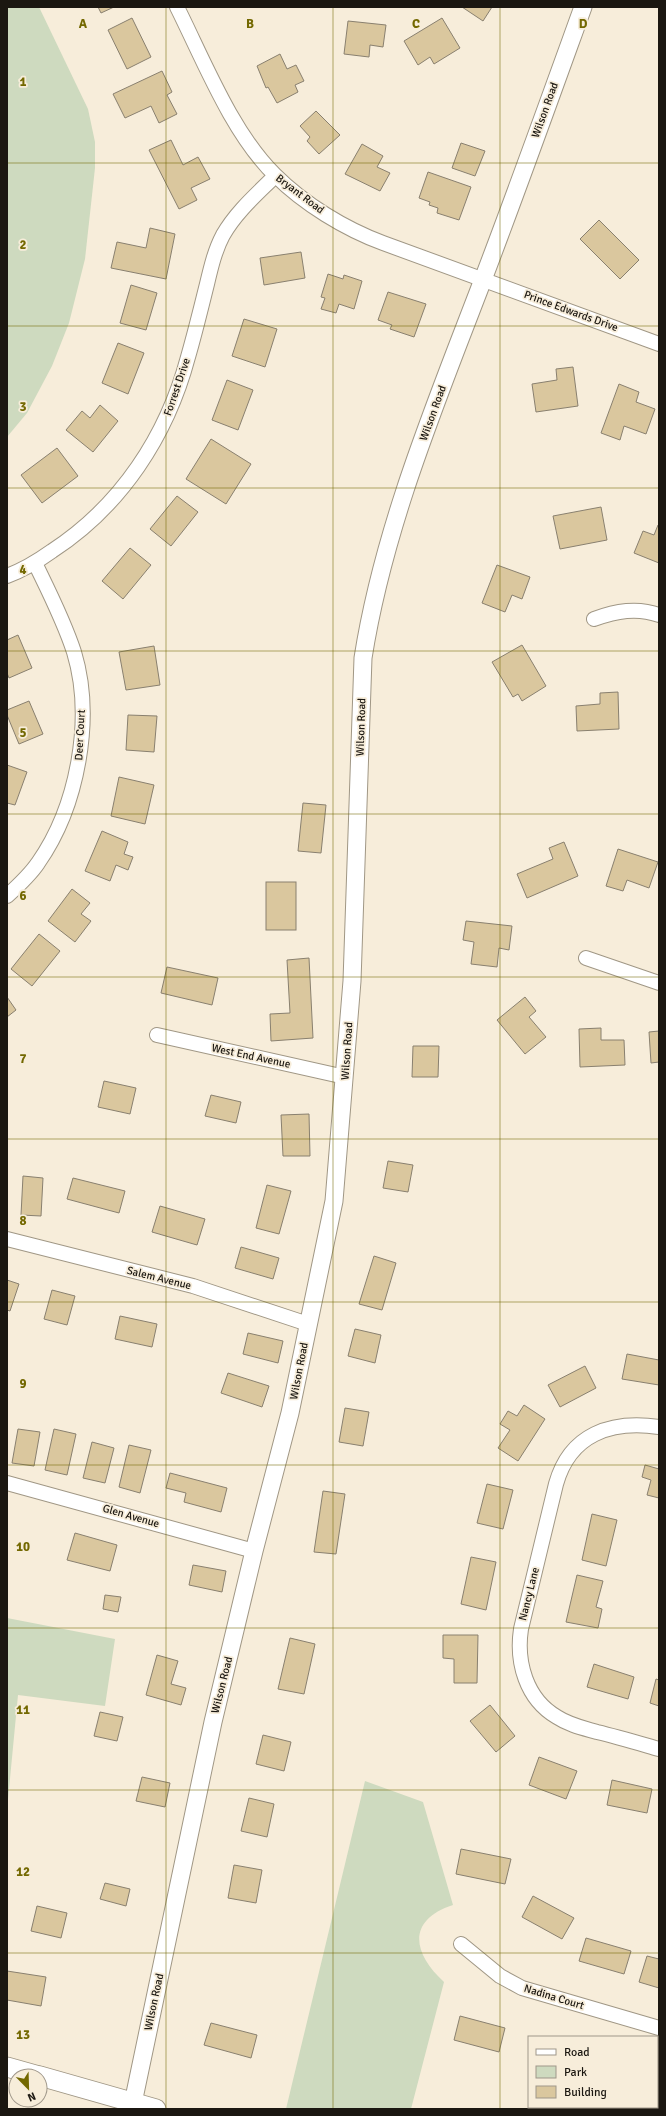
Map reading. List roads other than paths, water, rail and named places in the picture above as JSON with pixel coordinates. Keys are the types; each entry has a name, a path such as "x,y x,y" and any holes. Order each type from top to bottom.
{"main road":[{"path":"48,2079 134,2106 156,2109"}],"street":[{"name":"Bryant Road","path":"177,7 227,108 243,135 275,176 335,220 362,235 484,279"},
{"name":"Wilson Road","path":"134,2106 212,1722 290,1413 334,1201 352,981 363,658 371,608 399,510 436,402 484,279 583,7"},
{"name":"Forrest Drive","path":"7,576 35,563 67,541 88,524 130,478 148,453 173,405 188,359 215,254 223,235 249,202 275,176"},
{"name":"Prince Edwards Drive","path":"484,279 659,344"},
{"name":"Deer Court","path":"7,896 38,864 48,848 69,801 77,776 81,749 80,683 74,653 54,602 35,563"},
{"path":"594,619 626,611 642,611 659,615"},
{"path":"586,958 659,984"},
{"name":"West End Avenue","path":"157,1035 345,1077"},
{"name":"Salem Avenue","path":"7,1239 193,1286 308,1324"},
{"name":"Nancy Lane","path":"659,1427 634,1424 621,1425 598,1432 579,1445 562,1468 556,1484 521,1629 519,1652 521,1668 528,1684 543,1706 556,1717 575,1725 659,1749"},
{"name":"Glen Avenue","path":"7,1483 254,1551"},
{"name":"Nadina Court","path":"461,1944 500,1976 522,1988 659,2028"}]}
